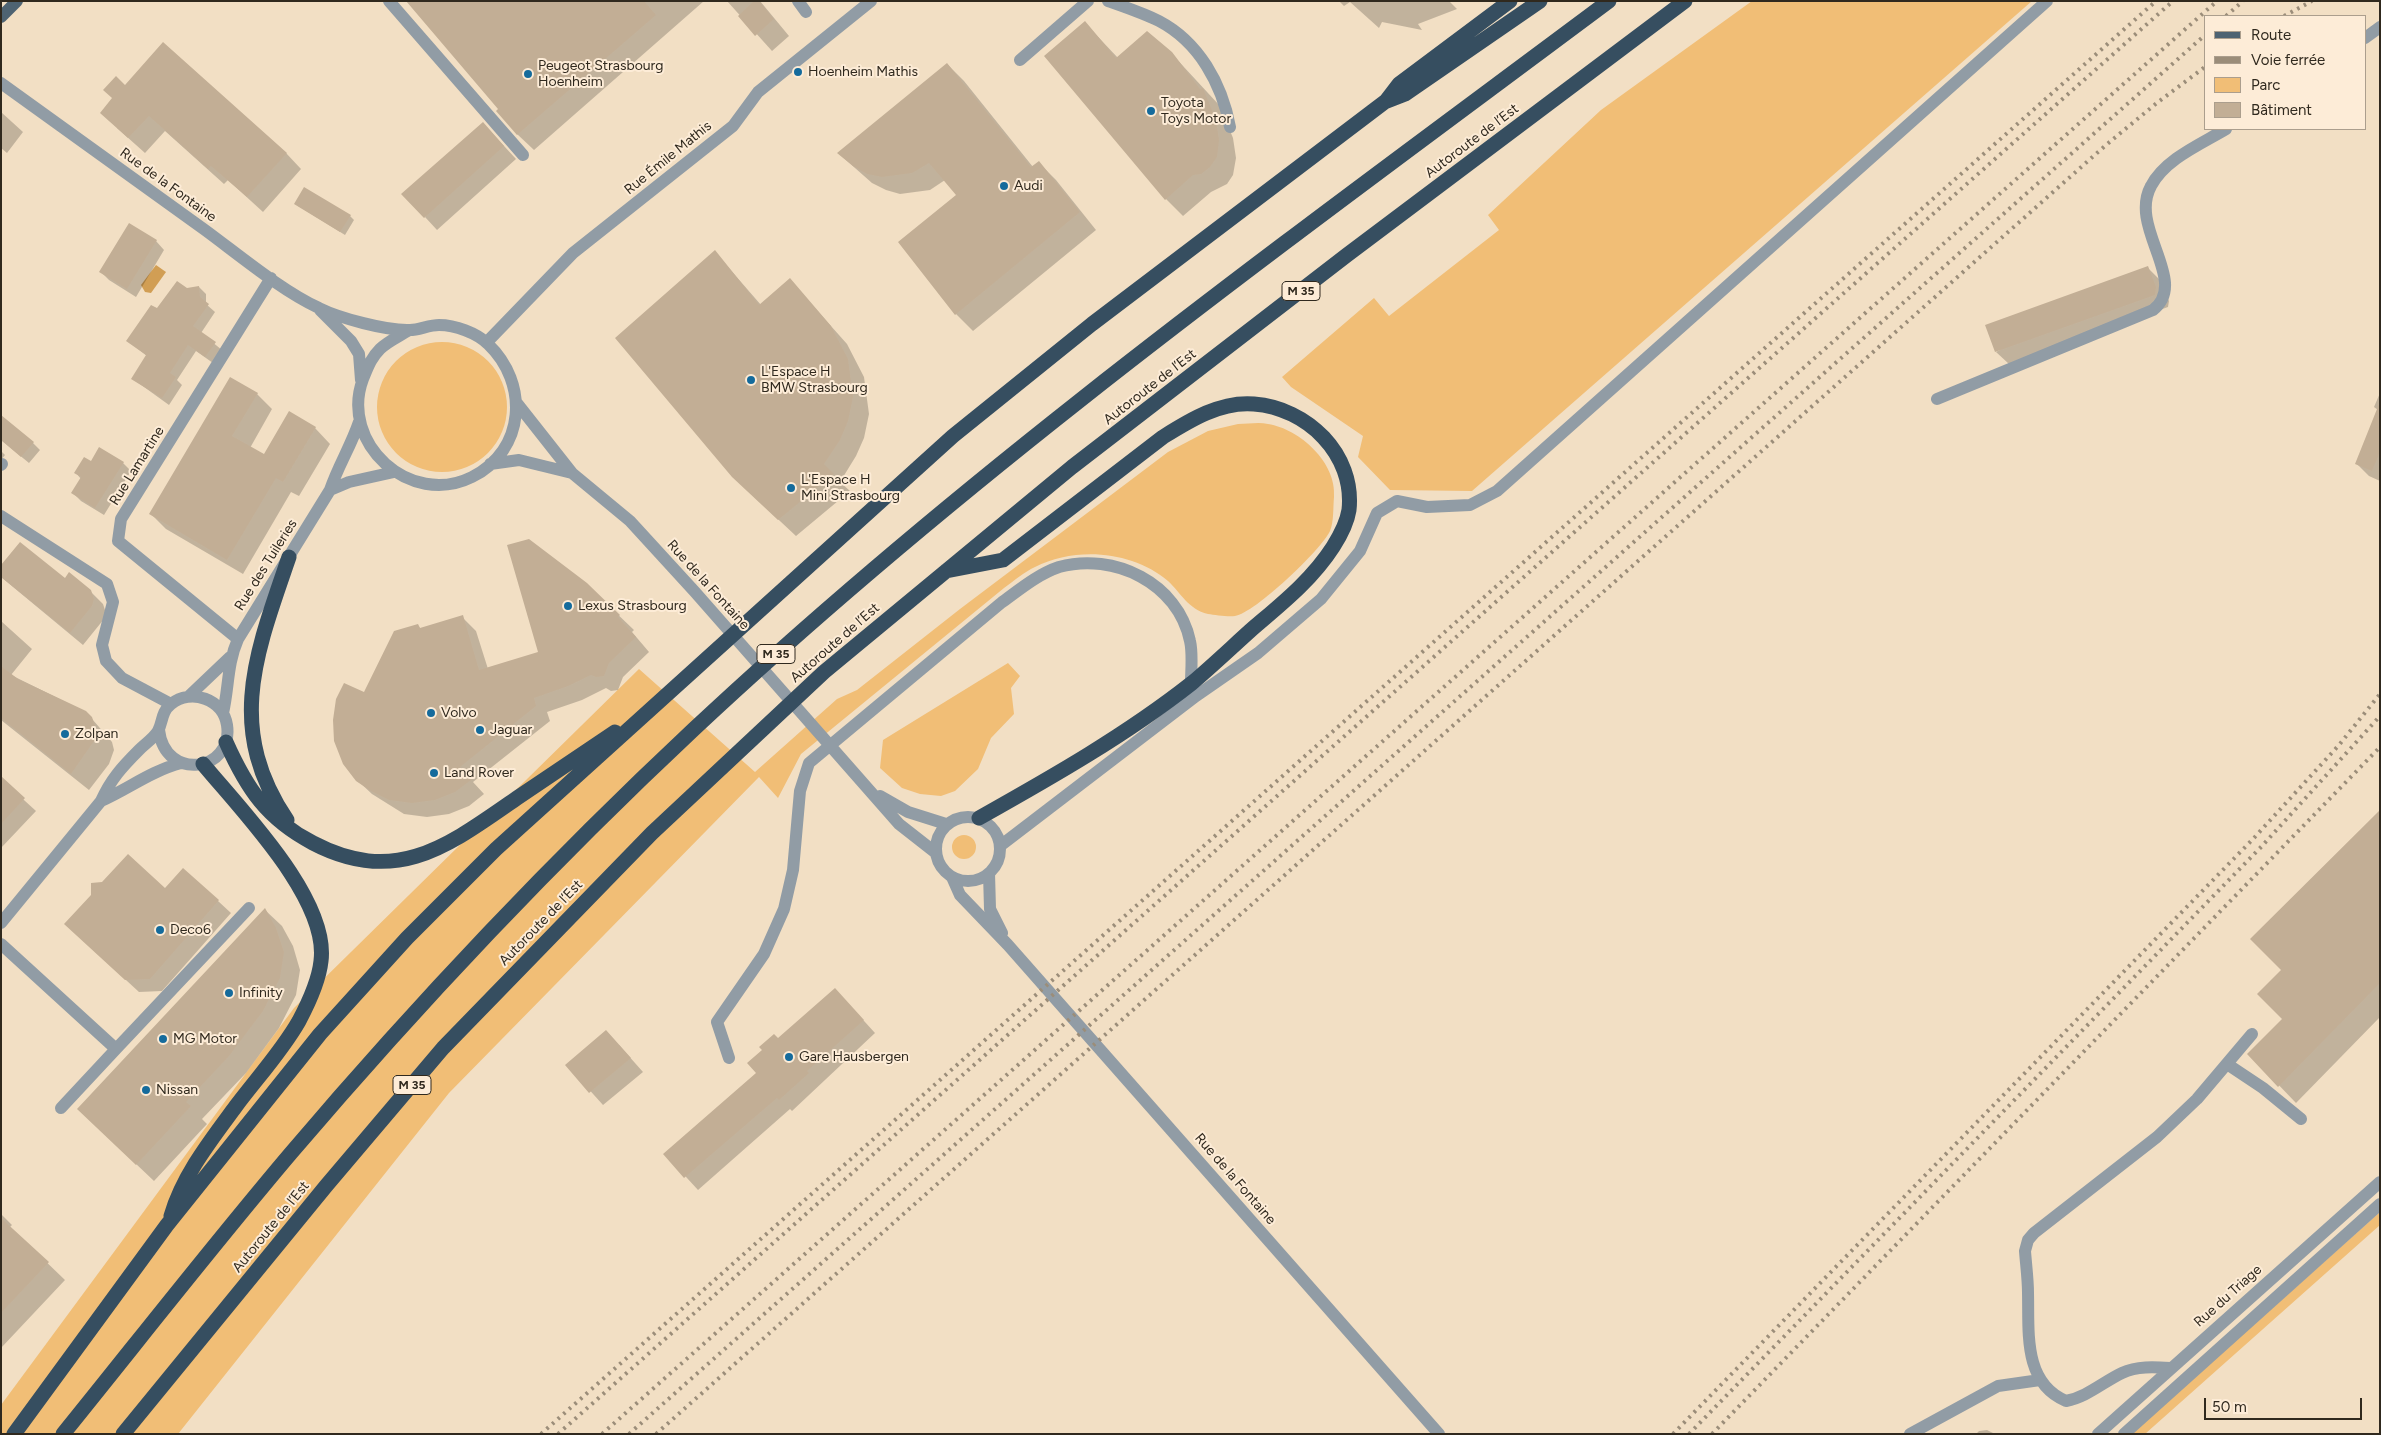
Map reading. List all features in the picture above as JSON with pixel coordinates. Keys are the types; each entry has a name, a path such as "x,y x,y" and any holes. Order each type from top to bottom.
{"highway":[{"path":"14,1434 168,1226 320,1034 407,938 496,849 946,443 1024,377 1386,101 1399,84 1510,1"},
{"path":"1386,101 1405,94 1540,1"},
{"name":"Autoroute de l’Est","path":"63,1434 291,1153 409,1021 524,897 698,725 792,639 1042,431 1311,224 1609,1"},
{"name":"Autoroute de l’Est","path":"123,1434 326,1186 457,1034 652,833 824,672 1072,467 1685,1"},
{"path":"945,572 1003,560 1163,436 1204,414 1227,406 1252,404 1273,406 1295,414 1313,426 1336,453 1348,486 1349,510 1344,528 1322,563 1303,585 1194,690 1063,771 979,818"},
{"path":"288,557 265,626 252,684 250,712 252,739 266,786 296,834"},
{"path":"226,742 240,772 254,795 274,818 296,834 332,853 366,862 403,860 446,846 662,701"},
{"path":"168,1226 178,1192 213,1138 299,1021 313,988 321,961 321,942 315,917 302,889 286,866 203,764"}],"main road":[{"path":"1,17 16,1"}],"street":[{"path":"389,1 522,155"},
{"path":"798,1 806,12"},
{"name":"Rue Émile Mathis","path":"487,342 573,253 733,126 758,92 871,1"},
{"path":"1020,60 1088,1"},
{"path":"1108,1 1160,22 1192,46 1218,85 1227,111 1230,127"},
{"path":"936,853 938,838 946,824 962,817 979,818 994,829 1000,846 1194,690 1258,653 1321,599 1360,551 1377,513 1398,502 1427,507 1470,505 1497,491 2047,1"},
{"path":"2366,37 2380,27"},
{"name":"Rue de la Fontaine","path":"1,83 271,278 318,308 350,341 359,354 362,384"},
{"path":"1937,399 2153,310 2159,305 2167,290 2166,279 2147,225 2146,198 2158,176 2179,158 2224,130"},
{"name":"Rue Lamartine","path":"238,639 118,541 121,519 271,278"},
{"name":"Rue de la Fontaine","path":"318,308 347,318 409,330 439,325 462,329 487,342 506,364 515,388 516,415 509,440 490,464 472,477 448,484 423,483 394,472 371,450 359,422 358,392 370,362 381,348 409,330"},
{"name":"Rue de la Fontaine","path":"516,401 531,423 572,473 630,521 900,824 936,853 939,862 952,877 960,895 1008,944 1439,1434"},
{"name":"Rue des Tuileries","path":"226,742 228,728 223,713 228,693 230,657 238,639 330,490 338,464 351,444 359,422"},
{"name":"Rue de la Fontaine","path":"490,464 519,460 572,473"},
{"path":"330,490 349,482 394,472"},
{"path":"1,516 106,584 114,602 102,645 106,661 122,678 171,704 164,712 159,730 111,779 100,801 1,923"},
{"path":"729,1058 718,1022 764,954 784,909 793,870 800,790 809,763 1001,603 1028,583 1057,568 1073,564 1103,563 1128,570 1149,580 1182,618 1190,642 1194,690"},
{"name":"Rue des Tuileries","path":"171,704 189,696 230,657"},
{"path":"189,696 209,699 223,713"},
{"path":"159,730 164,748 171,757 181,763 192,765 203,764 221,752 226,742"},
{"path":"100,801 120,793 140,779 161,768 181,763"},
{"name":"Rue de la Fontaine","path":"873,793 908,812 946,824"},
{"name":"Rue de la Fontaine","path":"1000,846 1000,856 989,873 990,909 1008,944"},
{"path":"952,877 971,881 989,873"},
{"path":"62,1108 249,908"},
{"path":"1,944 116,1049"},
{"path":"2170,1368 2149,1367 2124,1372 2078,1399 2066,1402 2056,1397 2040,1380 2029,1344 2025,1251 2028,1240 2040,1228 2127,1162 2197,1099 2252,1034"},
{"path":"2227,1064 2263,1088 2301,1119"},
{"name":"Rue du Triage","path":"2098,1434 2380,1182"},
{"path":"2124,1434 2380,1204"},
{"path":"1910,1434 1998,1386 2040,1380"}],"green space":[{"path":"1752,1 2032,1 1472,491 1390,490 1358,457 1363,436 1291,387 1282,377 1374,298 1389,316 1499,230 1488,215 1601,110"},
{"path":"442,342 455,343 467,347 488,361 502,382 506,394 506,420 502,432 488,453 467,467 455,471 442,472 429,471 417,467 396,453 382,432 378,420 377,407 378,394 382,382 396,361 417,347 429,343"},
{"path":"1265,423 1280,427 1304,440 1323,460 1333,484 1333,514 1330,531 1314,552 1287,580 1244,612 1235,616 1225,616 1201,612 1185,600 1168,581 1154,571 1138,563 1121,558 1086,554 1068,556 1051,560 1023,574 801,754 778,798 759,777 449,1093 178,1434 1,1434 1,1405 294,1008 639,669 755,772 837,699 857,690 960,609 1168,452 1208,431 1238,424"},
{"path":"1008,663 1020,676 1011,688 1014,714 991,738 978,769 955,791 941,796 920,794 902,788 880,768 883,740"},
{"path":"964,835 969,836 975,842 975,852 969,858 964,859 959,858 953,852 952,847 953,842 959,836"},
{"path":"2380,1212 2380,1225 2145,1434 2131,1434"}],"shaded area":[{"path":"156,265 166,272 151,293 145,292 141,285"}],"building":[{"name":"Peugeot Strasbourg Hoenheim","path":"406,1 644,1 656,15 517,135 496,111 498,109"},
{"path":"754,1 759,1 774,19 755,36 738,16"},
{"name":"Toyota Toys Motor","path":"1085,21 1116,58 1147,31 1172,52 1200,89 1203,88 1216,120 1219,140 1217,157 1210,167 1201,174 1193,175 1165,200 1044,56"},
{"path":"163,42 287,153 247,197 211,166 208,169 149,116 128,138 100,113 112,98 103,90 116,76 125,85"},
{"name":"Audi","path":"947,63 1031,167 1039,161 1080,212 955,315 898,242 956,195 929,163 912,173 882,177 867,174 837,153"},
{"path":"483,122 504,146 424,218 401,194"},
{"path":"304,187 351,215 340,232 294,204"},
{"path":"129,223 157,240 127,289 99,272"},
{"name":"L'Espace H BMW Strasbourg","path":"715,250 759,305 790,278 831,326 848,359 853,397 848,421 840,440 824,464 834,474 778,520 732,477 615,338"},
{"path":"2148,266 2156,287 2155,295 1995,352 1985,325"},
{"path":"177,281 187,288 199,286 200,297 209,304 193,326 216,342 205,357 188,345 170,373 176,377 162,398 131,379 146,355 126,341 151,305 157,308"},
{"path":"230,377 258,393 232,436 264,454 289,411 316,427 283,482 276,478 227,560 149,514"},
{"path":"2379,404 2380,452 2372,471 2355,464"},
{"path":"1,415 34,442 21,457 1,440"},
{"path":"99,447 124,462 95,508 71,493 81,477 74,473 84,457 91,461"},
{"name":"Volvo","path":"529,539 587,583 620,615 618,617 636,637 609,663 604,676 596,677 591,675 568,686 534,698 536,706 460,767 471,780 455,792 435,800 412,803 389,800 356,781 343,764 334,741 333,720 336,699 344,683 364,692 394,631 418,624 420,628 463,615 479,670 538,652 507,545"},
{"path":"20,542 65,578 69,572 91,590 94,599 92,606 70,633 1,577 1,565"},
{"path":"1,666 18,679 86,711 92,717 97,732 94,741 71,774 1,718"},
{"path":"1,776 25,798 1,824"},
{"path":"2380,810 2380,983 2278,1087 2247,1054 2282,1019 2257,994 2281,970 2250,939"},
{"path":"128,854 165,888 183,868 219,900 150,979 125,980 64,924 91,895 91,883 102,882"},
{"path":"265,908 276,928 284,952 280,978 263,1011 229,1056 186,1102 191,1106 136,1165 77,1109"},
{"path":"835,988 864,1020 807,1071 809,1073 779,1100 777,1098 684,1178 663,1154 756,1073 747,1063 762,1050 759,1047 774,1034 778,1038"},
{"path":"606,1030 631,1058 589,1093 565,1065"},
{"path":"1,1218 49,1262 1,1313"}],"railway":[{"path":"541,1434 2156,1"},
{"path":"558,1434 2173,1"},
{"path":"602,1434 2217,1"},
{"path":"2227,15 2243,1"},
{"path":"2286,15 2312,1"},
{"path":"629,1434 2204,36"},
{"path":"656,1434 2106,145 2158,102 2204,68"},
{"path":"1673,1434 2253,839 2339,745 2380,694"},
{"path":"1689,1434 2262,846 2380,716"},
{"path":"1712,1434 2380,747"}],"place":[{"name":"Hoenheim Mathis","path":"798,72"},
{"name":"Peugeot Strasbourg Hoenheim","path":"528,74"},
{"name":"Toyota Toys Motor","path":"1151,111"},
{"name":"Audi","path":"1004,186"},
{"name":"L'Espace H BMW Strasbourg","path":"751,380"},
{"name":"L'Espace H Mini Strasbourg","path":"791,488"},
{"name":"Lexus Strasbourg","path":"568,606"},
{"name":"Volvo","path":"431,713"},
{"name":"Jaguar","path":"480,730"},
{"name":"Zolpan","path":"65,734"},
{"name":"Land Rover","path":"434,773"},
{"name":"Deco6","path":"160,930"},
{"name":"Infinity","path":"229,993"},
{"name":"MG Motor","path":"163,1039"},
{"name":"Gare Hausbergen","path":"789,1057"},
{"name":"Nissan","path":"146,1090"}]}
